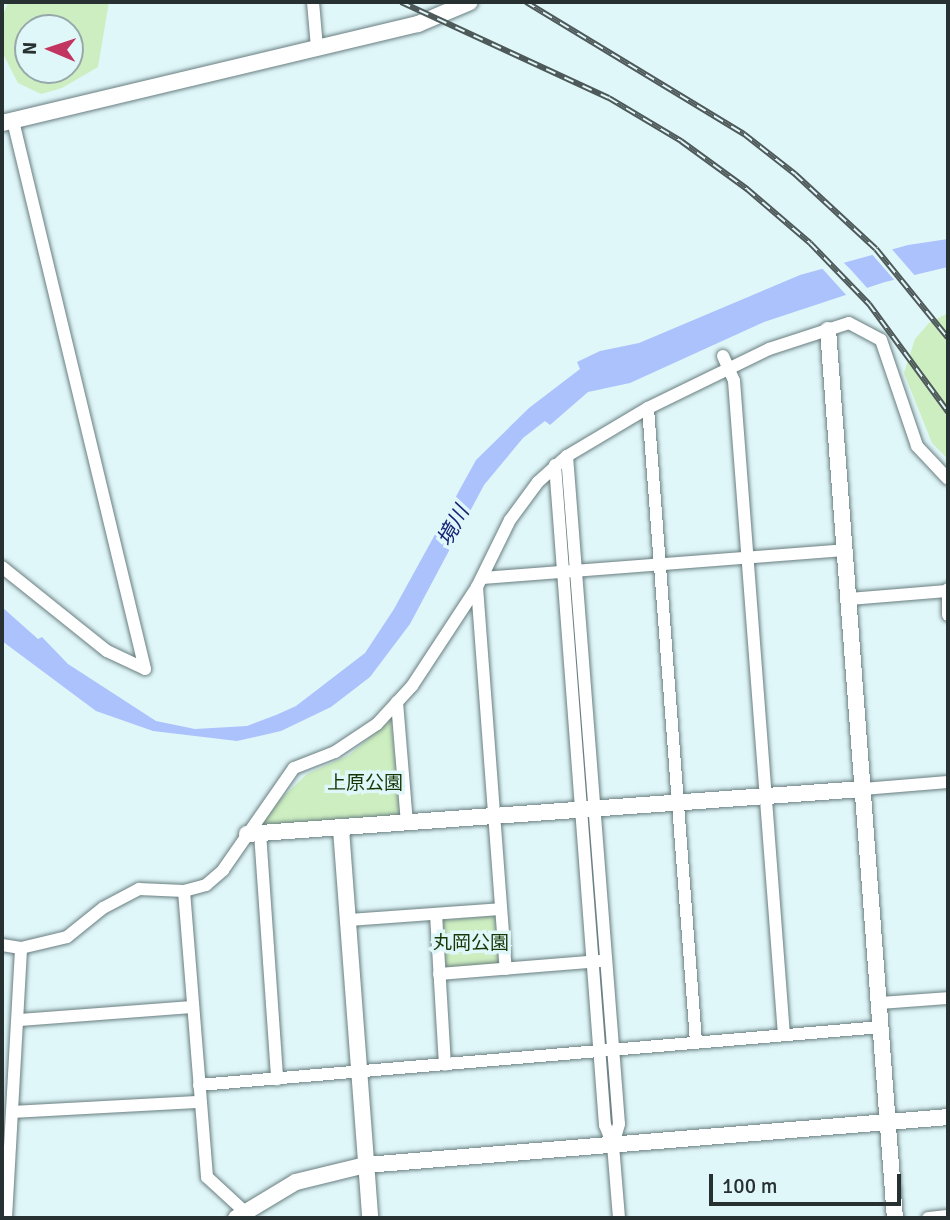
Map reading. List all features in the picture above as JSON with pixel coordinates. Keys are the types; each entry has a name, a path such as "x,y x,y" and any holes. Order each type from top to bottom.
{"street":[{"path":"313,2 317,48"},
{"path":"2,567 107,651 145,669 7,122 418,24 470,2"},
{"path":"2,945 21,948 67,937 103,908 139,889 184,891 206,885 223,870 253,833 294,768 335,752 377,724 412,687 479,582 510,520 555,466 567,456 648,408 731,370 769,349 849,323 881,340 917,446 948,479"},
{"path":"828,330 895,1218"},
{"path":"723,356 731,370 748,557 784,1035"},
{"path":"648,408 696,1042"},
{"path":"567,456 570,571 579,697 613,1048 618,1124 613,1145"},
{"path":"555,466 570,571"},
{"path":"479,582 570,571 845,550"},
{"path":"479,582 506,969"},
{"path":"849,598 947,590 948,615"},
{"path":"397,702 407,823"},
{"path":"253,833 341,829 948,782"},
{"path":"588,810 599,1049 605,1125 613,1145 619,1218"},
{"path":"341,829 370,1218"},
{"path":"253,833 277,1079"},
{"path":"184,891 207,1177 240,1214 296,1182 366,1165 889,1125 948,1117"},
{"path":"348,920 501,909"},
{"path":"436,914 445,1065"},
{"path":"6,1218 6,1158 13,1112 21,948"},
{"path":"439,974 606,961"},
{"path":"879,1003 948,998"},
{"path":"19,1020 193,1007"},
{"path":"199,1085 881,1027"},
{"path":"13,1112 200,1102"},
{"path":"928,1218 948,1216"}],"green space":[{"path":"8,2 109,2 98,67 84,75 84,14 14,14 14,75 2,52 2,18"},
{"path":"20,84 69,84 62,88 41,94"},
{"path":"948,313 948,459 932,443 904,373 915,339 929,323"},
{"name":"上原公園","path":"391,720 401,816 261,825 271,808 307,774 349,755"},
{"name":"丸岡公園","path":"495,916 499,969 446,972 443,920"}],"water":[{"name":"境川","path":"948,239 948,267 885,282 764,322 630,383 588,392 550,425 545,421 523,438 484,485 410,624 370,677 331,707 281,731 237,741 153,731 96,711 2,641 2,607 38,639 42,637 68,664 156,721 195,729 247,726 276,715 296,706 365,653 394,609 476,460 529,408 580,369 577,362 600,351 639,343 800,275 908,245"}],"pier":[{"path":"890,247 917,278 897,283 870,252"},
{"path":"841,260 869,290 848,297 820,266"}],"railway":[{"path":"401,2 609,98 681,141 747,189 810,243 869,304 948,412"},
{"path":"526,2 744,134 795,174 876,249 948,338"}]}
